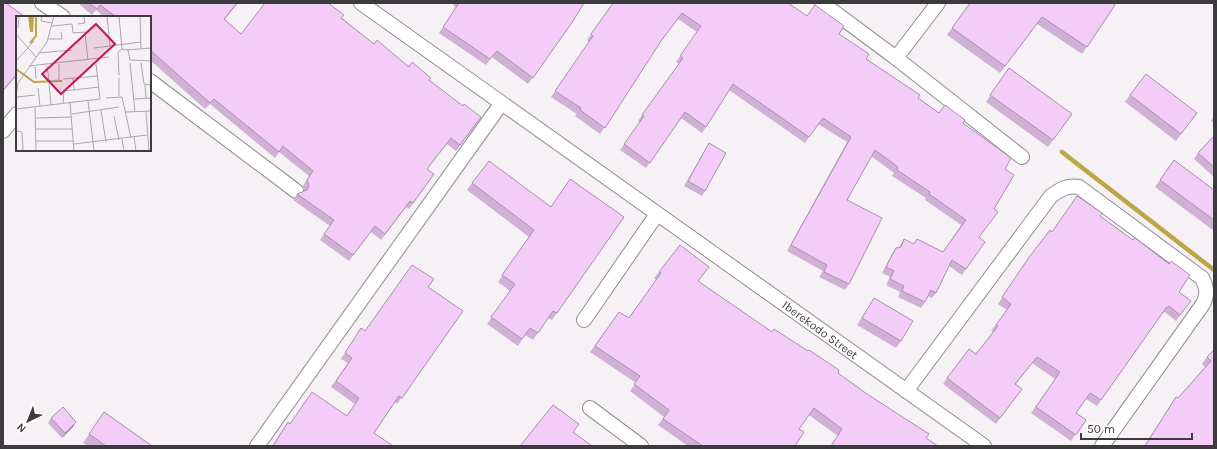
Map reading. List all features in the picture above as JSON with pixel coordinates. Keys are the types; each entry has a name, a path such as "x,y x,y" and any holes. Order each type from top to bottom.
{"street":[{"path":"42,3 62,16"},
{"name":"Iberekodo Street","path":"361,3 984,446"},
{"path":"822,3 896,58 1022,157"},
{"path":"896,58 938,3"},
{"path":"151,82 296,191"},
{"path":"257,446 501,104"},
{"path":"3,131 16,115"},
{"path":"906,391 1051,196 1070,185 1079,187 1202,278 1206,286 1207,295 1203,304 1102,446"},
{"path":"584,320 657,214"},
{"path":"590,408 641,446"}],"building":[{"path":"3,3 6,3 24,16 16,16 16,75 3,90"},
{"path":"89,3 237,3 224,19 241,34 265,3 328,3 344,15 341,18 374,44 377,40 409,67 412,62 431,78 429,80 463,106 464,104 481,117 460,145 451,138 427,169 434,174 413,203 410,201 385,234 375,226 353,255 324,234 334,220 297,194 307,190 309,186 307,180 313,171 283,146 279,152 214,99 210,103 151,51 151,16 115,16 100,5 97,9"},
{"path":"459,3 584,3 533,78 497,51 490,59 443,27"},
{"path":"613,3 788,3 807,16 815,5 844,26 839,34 869,54 866,59 920,95 918,98 939,113 945,105 965,120 963,123 1011,158 1005,169 1014,175 994,209 998,212 979,237 985,242 966,269 952,260 936,293 931,290 925,302 902,291 904,286 890,279 894,271 886,267 896,248 901,247 904,239 914,244 917,239 943,252 966,220 929,194 930,192 897,170 898,167 875,150 847,200 882,218 849,284 824,272 827,265 791,245 851,137 823,118 809,137 733,84 706,127 685,112 650,163 624,144 644,116 642,115 683,58 680,56 701,26 682,13 661,41 605,128 580,110 581,108 555,91 593,36 591,34"},
{"path":"970,3 1112,3 1115,5 1087,47 1042,17 1005,66 952,28"},
{"path":"1009,68 1072,114 1053,140 990,95"},
{"path":"1146,74 1197,113 1181,134 1130,95"},
{"path":"1214,136 1214,167 1198,153"},
{"path":"709,143 726,153 705,191 688,181"},
{"path":"1174,160 1214,190 1214,220 1160,180"},
{"path":"489,161 551,207 570,179 624,217 557,313 553,311 538,333 530,328 522,339 491,317 515,284 502,275 534,230 472,183"},
{"path":"1077,196 1102,213 1100,216 1133,240 1135,238 1169,264 1171,261 1190,275 1179,292 1191,301 1180,315 1169,306 1166,308 1101,400 1090,393 1076,413 1086,420 1076,435 1036,407 1060,372 1037,357 1015,384 1022,389 1000,418 947,378 969,349 976,354 998,326 996,325 1011,304 1002,297 1030,256 1050,230 1052,232"},
{"path":"680,245 709,267 698,281 772,332 774,329 839,370 838,373 867,394 929,434 926,438 938,446 831,446 842,429 814,408 799,429 804,432 795,446 703,446 663,419 669,410 634,384 640,376 595,346 619,312 629,318 661,273 659,272"},
{"path":"412,265 434,279 428,287 463,311 402,398 399,396 374,433 393,446 273,446 288,422 290,424 312,392 347,416 359,398 336,381 352,358 345,353 361,328 365,331"},
{"path":"874,298 913,321 901,341 862,318"},
{"path":"1214,350 1214,446 1145,446 1176,397 1178,398 1211,361 1207,357"},
{"path":"553,405 579,424 573,432 592,446 520,446"},
{"path":"63,407 76,422 65,433 51,418"},
{"path":"104,412 152,446 106,446 89,434"}],"waterway":[{"path":"1062,152 1214,270"}]}
